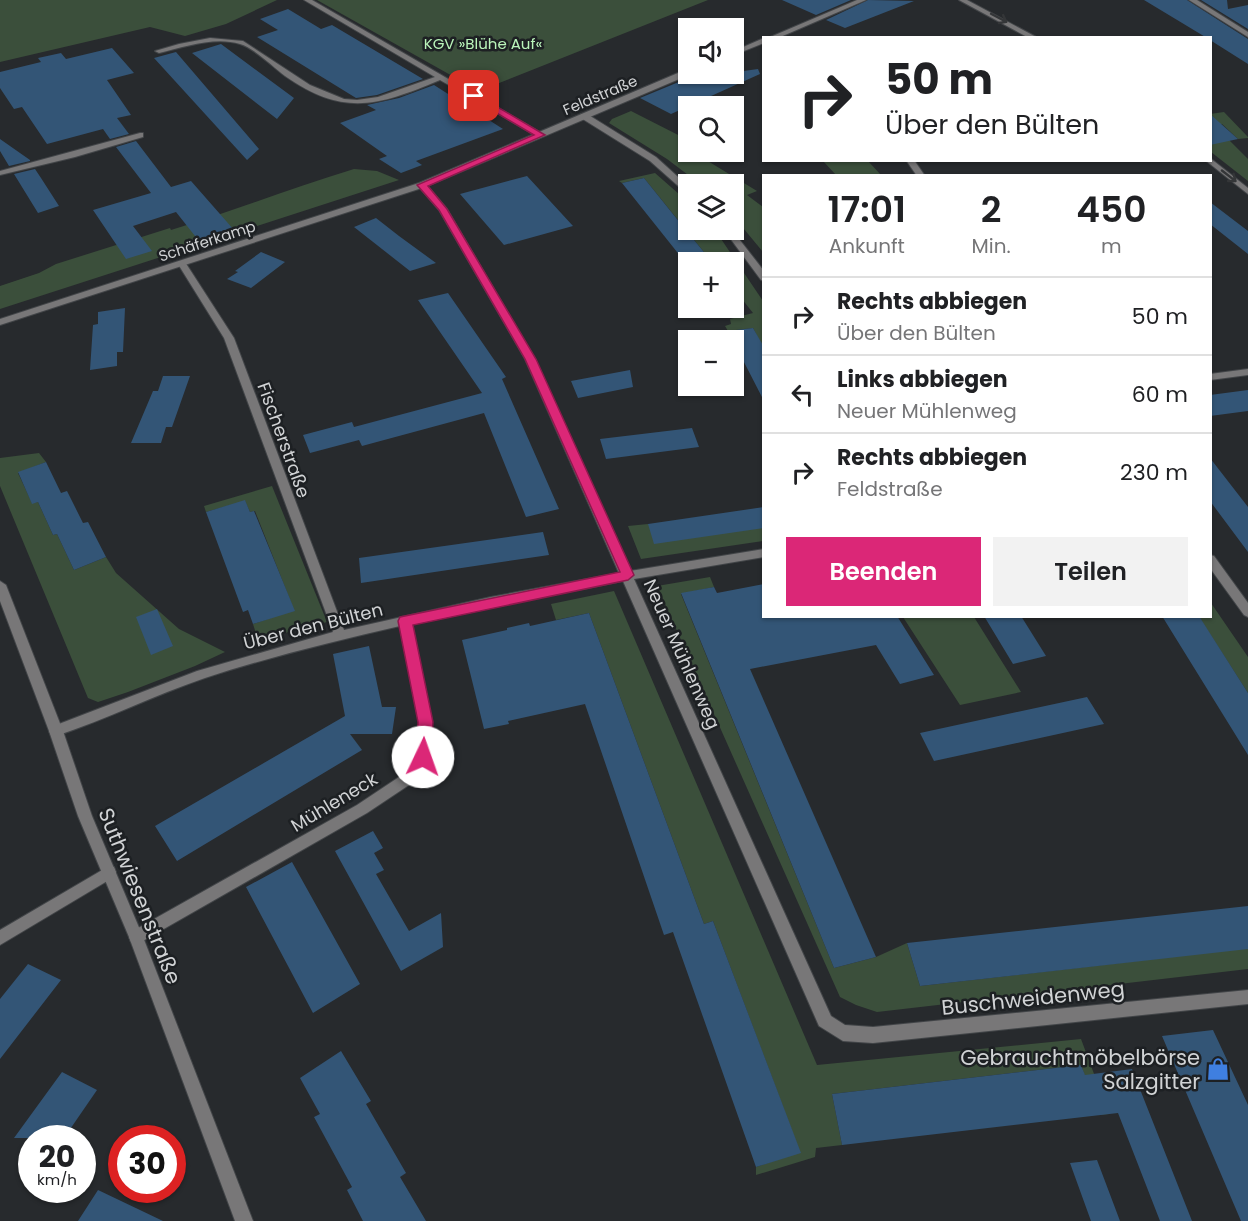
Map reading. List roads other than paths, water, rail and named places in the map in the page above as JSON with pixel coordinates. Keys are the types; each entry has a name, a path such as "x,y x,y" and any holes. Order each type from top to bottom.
{"street":[{"path":"307,0 541,135"},
{"path":"776,36 863,0"},
{"path":"962,0 1031,36"},
{"path":"1192,0 1248,34"},
{"path":"159,51 193,42 220,39 243,42 311,90 335,99 357,102 387,98 440,77"},
{"path":"744,49 762,41"},
{"name":"Feldstraße","path":"422,185 678,76"},
{"path":"584,116 653,159 678,181"},
{"path":"0,173 140,135"},
{"path":"1211,162 1248,192"},
{"name":"Schäferkamp","path":"0,322 422,185"},
{"name":"Neuer Mühlenweg","path":"422,185 443,209 530,359 825,1021"},
{"path":"736,240 762,275"},
{"name":"Fischerstraße","path":"182,264 229,338 340,635"},
{"path":"1212,377 1248,372"},
{"name":"Über den Bülten","path":"56,731 220,668 340,635 628,575 762,553"},
{"path":"1212,562 1248,612"},
{"name":"Suthwiesenstraße","path":"0,585 56,731 85,816 136,937 244,1221"},
{"name":"Mühleneck","path":"136,937 362,809 404,781 423,757 425,722 405,621"},
{"path":"0,938 109,872"},
{"name":"Buschweidenweg","path":"825,1021 843,1033 873,1035 1248,997"}],"place":[{"name":"Gebrauchtmöbelbörse Salzgitter","path":"1218,1069"}],"park label":[{"name":"KGV »Blühe Auf«","path":"483,43"}]}
